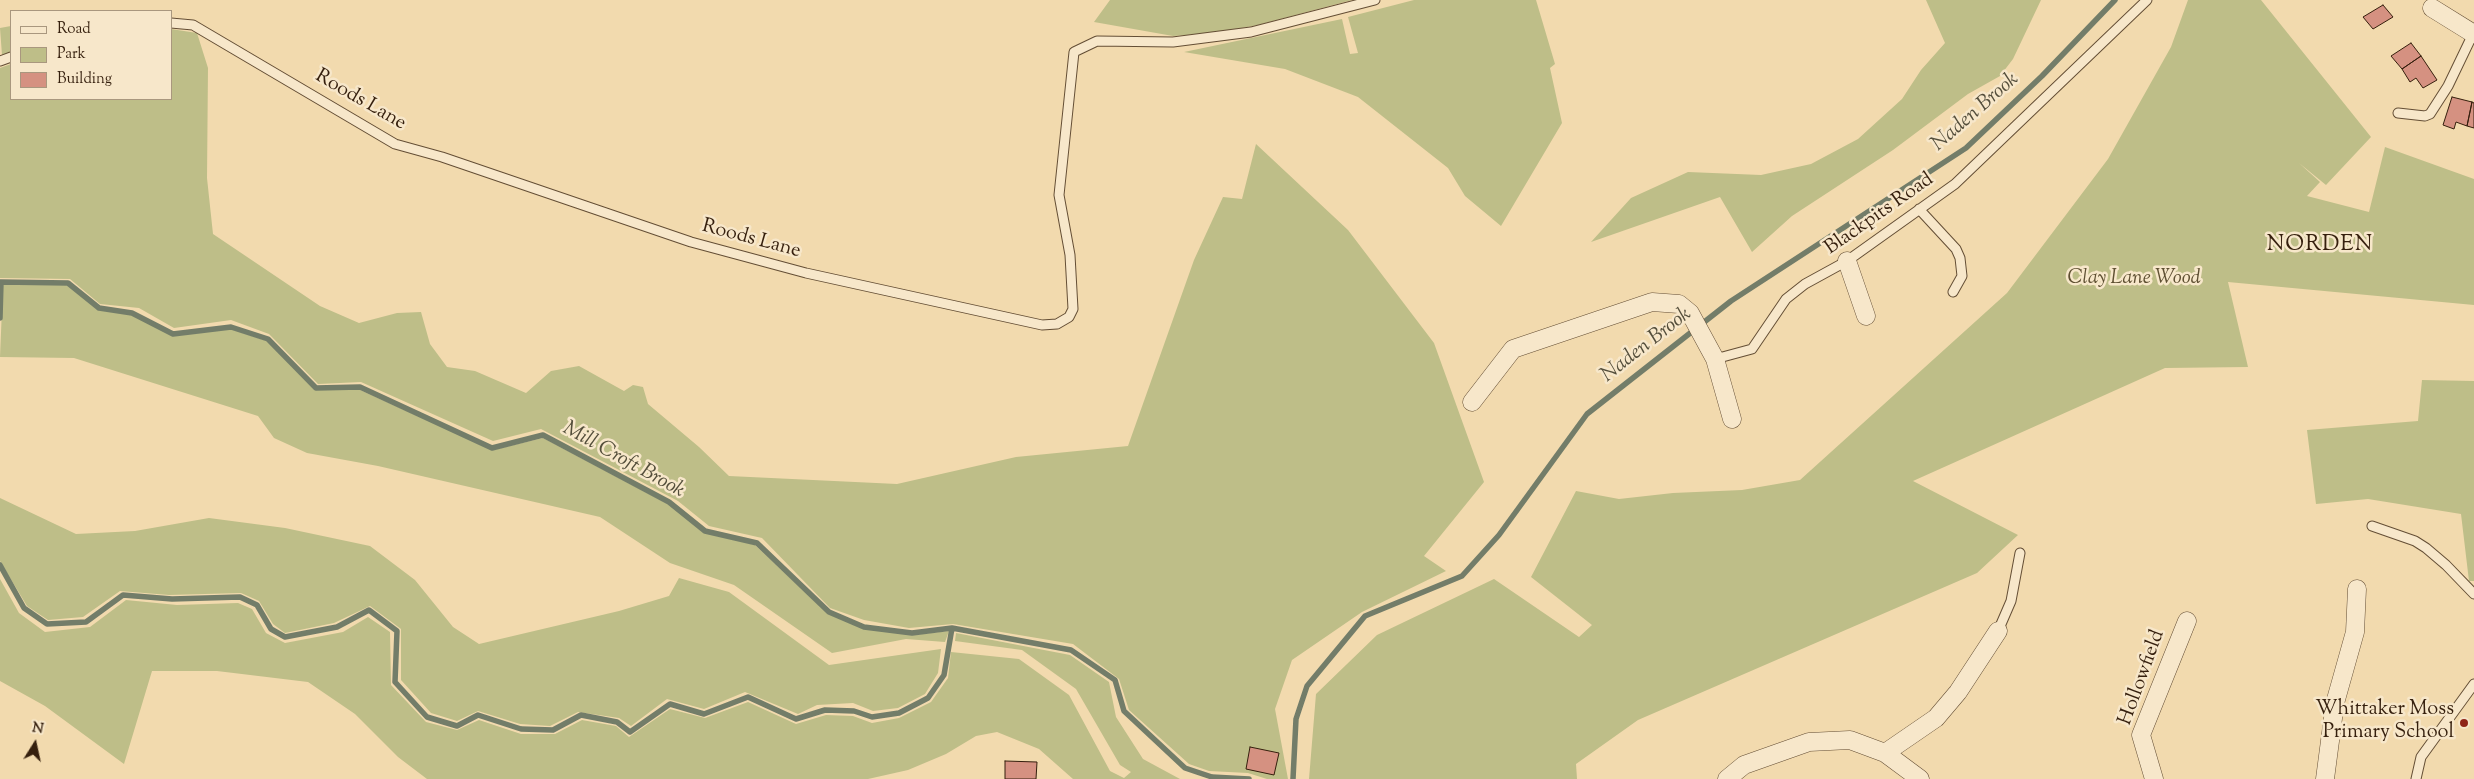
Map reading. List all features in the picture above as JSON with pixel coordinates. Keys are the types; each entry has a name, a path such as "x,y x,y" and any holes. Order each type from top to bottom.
{"street":[{"path":"2432,8 2474,34"},
{"path":"1847,261 1866,316"},
{"path":"1472,402 1514,349 1652,302 1684,308 1702,333 1715,359 1732,419"},
{"path":"2325,779 2335,703 2355,632 2357,589"},
{"name":"Hollowfield","path":"2154,779 2141,734 2187,621"},
{"path":"1885,753 1936,718 1958,692 1998,632"},
{"path":"1727,779 1744,766 1809,742 1850,740 1885,753 1920,779"}],"lane":[{"name":"Roods Lane","path":"172,23 193,25 395,144 442,157 691,242 815,275 1042,325 1057,324 1069,317 1073,309 1070,254 1059,195 1074,52 1096,41 1173,42 1251,32 1375,0"},
{"name":"Blackpits Road","path":"1715,359 1752,349 1786,299 1804,284 1847,261 1955,184 2147,0"},
{"path":"2398,112 2425,116 2430,114 2448,86 2474,34"},
{"path":"1919,209 1956,249 1960,258 1962,276 1953,292"},
{"path":"2372,526 2415,541 2426,548 2446,564 2474,594"},
{"path":"1998,632 2011,601 2020,553"},
{"path":"2416,779 2421,757 2427,747 2474,684"}],"green space":[{"path":"1110,0 1352,0 1258,25 1214,33 1173,36 1094,22"},
{"path":"1414,0 1536,0 1555,64 1550,68 1562,123 1501,226 1465,196 1448,168 1358,97 1285,69 1184,52 1342,19 1350,54 1358,53 1348,17"},
{"path":"1926,0 2041,0 2013,59 2000,76 1968,94 1893,150 1792,216 1752,252 1720,197 1591,242 1631,198 1688,172 1761,175 1811,164 1858,139 1902,99 1921,70 1945,43"},
{"name":"Clay Lane Wood","path":"2188,0 2261,0 2371,137 2326,185 2299,163 2320,182 2307,196 2369,212 2385,147 2474,179 2474,305 2228,282 2248,367 2165,368 1913,481 2018,535 1977,573 1638,720 1576,764 1577,779 1309,779 1316,694 1377,635 1494,579 1579,637 1592,625 1531,577 1576,491 1619,499 1673,493 1742,490 1800,480 2007,293 2108,159 2171,47"},
{"path":"10,26 10,52 2,55 0,28"},
{"path":"172,29 197,33 208,68 207,178 213,234 320,306 359,323 397,313 421,312 430,344 447,367 475,371 526,393 551,371 579,366 624,391 633,385 643,387 648,404 699,447 729,476 897,484 1016,457 1128,446 1194,260 1223,197 1242,199 1256,144 1348,230 1434,343 1484,482 1424,556 1446,571 1362,612 1292,660 1275,709 1288,779 1267,779 1248,773 1209,771 1189,764 1129,710 1119,679 1073,644 953,624 909,628 864,620 830,608 762,538 709,526 678,501 541,429 493,441 361,382 318,384 269,334 231,320 174,328 139,308 100,304 70,279 0,278 0,68 10,64 10,100 172,100"},
{"path":"3,284 67,285 98,310 132,315 173,336 231,329 267,341 315,390 360,390 493,450 543,438 668,504 704,532 755,545 827,613 864,628 913,635 949,631 945,642 906,639 832,653 734,585 670,563 600,517 378,466 307,453 274,438 258,416 74,358 0,357"},
{"path":"2422,380 2474,381 2474,581 2469,581 2461,514 2368,499 2316,504 2307,430 2418,421"},
{"path":"0,498 76,534 135,531 209,518 285,528 370,546 415,580 453,627 479,644 619,611 669,596 679,578 729,592 829,665 941,649 938,673 925,694 898,708 873,711 853,703 817,705 798,714 745,692 704,709 667,699 631,726 619,718 578,712 550,726 520,724 478,711 457,721 431,713 401,680 401,629 370,606 334,623 285,633 273,624 259,601 241,593 169,595 120,591 83,617 48,620 27,606 0,561"},
{"path":"0,579 19,613 45,632 90,627 126,600 177,605 238,603 252,609 266,633 285,643 343,632 368,617 390,632 391,685 426,722 457,730 479,720 521,734 555,734 582,720 616,726 629,737 670,709 705,718 748,702 796,724 826,715 853,716 872,723 899,718 931,702 948,678 951,652 1019,659 1069,695 1110,771 1124,778 1131,772 1120,765 1076,689 1022,650 955,641 956,633 1070,655 1109,682 1116,717 1143,759 1180,779 1073,779 1039,749 997,732 976,736 946,754 908,770 868,779 427,779 398,757 355,714 308,682 217,671 152,671 124,764 45,706 0,681"}],"building":[{"path":"2383,5 2393,17 2373,29 2363,17"},
{"path":"2411,43 2421,56 2402,69 2391,56"},
{"path":"2421,56 2437,80 2423,88 2416,78 2410,82 2402,69"},
{"path":"2452,97 2472,102 2467,126 2456,122 2454,129 2443,125"},
{"path":"2472,102 2474,103 2474,128 2467,126"},
{"path":"1250,747 1279,753 1274,775 1246,769"},
{"path":"1005,761 1037,762 1036,779 1005,779"}],"waterway":[{"name":"Naden Brook","path":"1293,779 1296,719 1307,686 1365,616 1462,576 1499,535 1587,414 1731,301 1966,148 2042,76 2115,0"},
{"name":"Mill Croft Brook","path":"0,318 1,282 68,283 99,308 132,313 173,334 231,327 268,339 316,388 360,387 492,448 543,435 669,502 705,531 757,543 829,612 864,627 912,633 952,628 1071,650 1115,680 1124,711 1185,768 1212,777 1249,779"},
{"path":"0,565 24,608 47,624 86,622 123,595 172,599 240,597 257,605 271,629 285,637 337,627 369,610 397,631 395,682 427,717 457,726 478,715 521,729 553,730 581,715 617,722 630,732 670,704 704,714 748,697 796,719 825,710 854,711 872,717 899,713 928,698 944,675 952,628"}],"place":[{"name":"Whittaker Moss Primary School","path":"2464,723"}],"district":[{"name":"NORDEN","path":"2320,246"}]}
